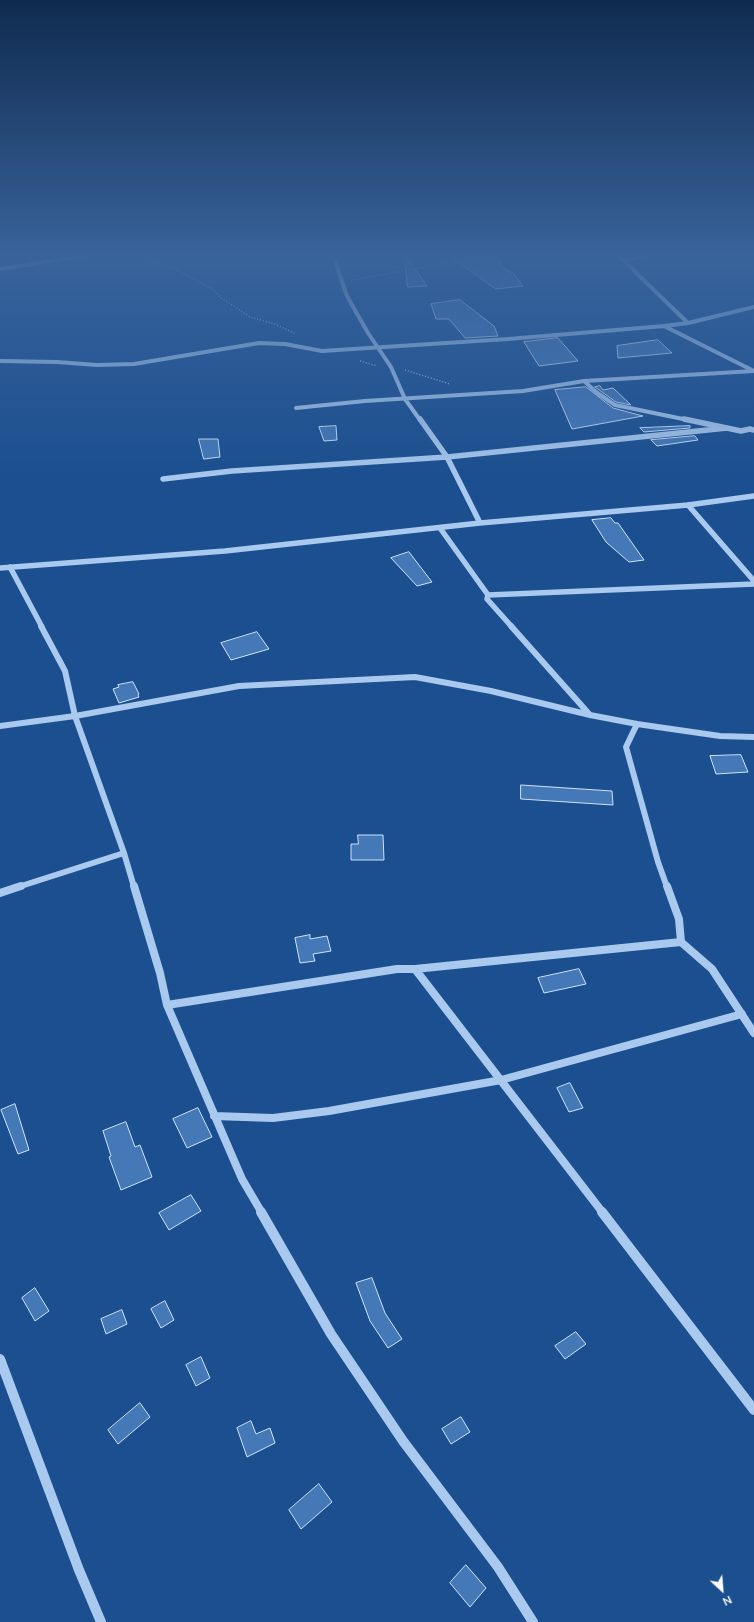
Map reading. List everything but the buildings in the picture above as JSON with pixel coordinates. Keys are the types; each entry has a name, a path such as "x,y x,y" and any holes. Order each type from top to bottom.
{"street":[{"path":"368,331 391,367 405,400 447,457 480,523"},
{"path":"0,361 57,362 97,365 134,364 259,343 285,344 322,351 508,340 612,331"},
{"path":"673,331 754,371"},
{"path":"296,408 365,401 405,400 523,391 584,381 754,371"},
{"path":"584,381 596,392 615,405 741,431 750,429 754,430"},
{"path":"163,479 232,471 447,457 727,428"},
{"path":"0,568 226,552 480,523 688,505 754,496"},
{"path":"688,505 754,583"},
{"path":"440,528 488,595 487,599 590,715"},
{"path":"10,567 65,671 75,716 124,853 160,973 167,1005 242,1179 331,1334 403,1440 498,1567 533,1622"},
{"path":"488,595 754,583"},
{"path":"0,726 75,716 239,686 415,676 491,691 590,715 637,724 720,736 754,738"},
{"path":"637,724 626,748 658,862 679,919 681,942 712,969 754,1033"},
{"path":"0,893 124,853"},
{"path":"167,1005 397,969 415,969 681,942"},
{"path":"415,969 754,1410"},
{"path":"214,1116 273,1118 308,1114 501,1080 742,1014"},
{"path":"0,1359 79,1570 101,1622"}]}
